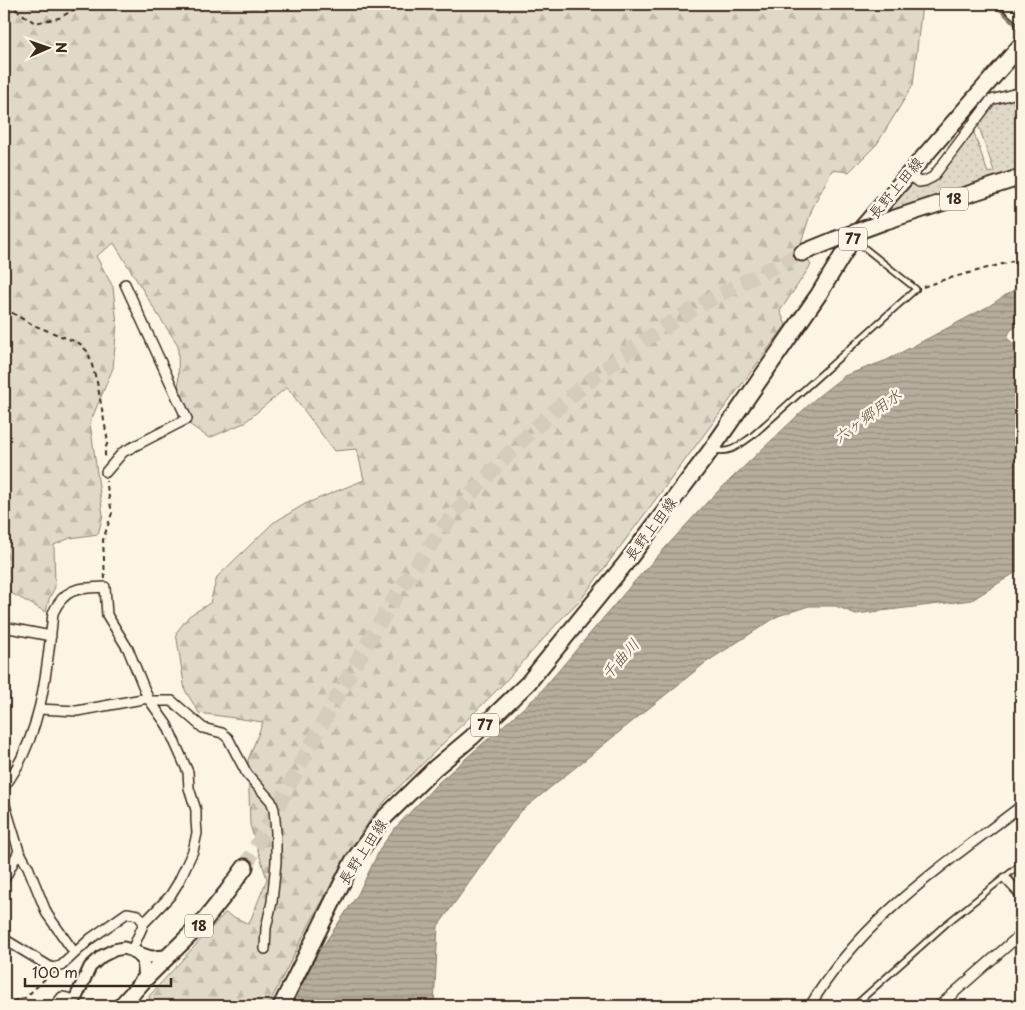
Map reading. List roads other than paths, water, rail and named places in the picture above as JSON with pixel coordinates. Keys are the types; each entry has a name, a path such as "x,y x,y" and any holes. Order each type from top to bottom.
{"main road":[{"name":"長野上田線","path":"281,1006 353,861 382,819 528,683 625,564 711,450 818,294 853,238 1021,44"},
{"name":"18","path":"802,253 834,240 1021,177"},
{"name":"18","path":"121,1006 167,956 204,920 245,867"}],"street":[{"path":"1004,4 1021,20"},
{"path":"908,174 919,182 925,182 933,177 991,100 1021,92"},
{"path":"106,472 123,452 187,419 125,284"},
{"path":"4,787 14,775 31,740 39,709 53,613 58,602 68,592 83,588 105,587 107,615 128,649 149,699 167,725 188,772 189,788 196,810 196,833 193,851 170,896 144,923 132,950"},
{"path":"4,627 51,636"},
{"path":"39,709 77,711 149,699 172,702 203,728 225,735 231,741 247,774 273,805 276,832 276,862 272,902 266,928 265,949"},
{"path":"4,802 19,851 28,867 47,914 74,952"},
{"path":"810,1006 842,960 870,927 900,900 1021,806"},
{"path":"4,880 19,851"},
{"path":"1005,878 1021,895"},
{"path":"4,939 52,968 61,966 74,952 127,913 138,915 144,923"},
{"path":"939,1006 1021,934"},
{"path":"55,1006 62,997 67,998 73,1004 90,967 102,956 114,950 124,948 151,957 167,956"},
{"path":"132,950 143,960 145,979"}],"lane":[{"path":"711,450 723,452 735,449 751,437 916,290 853,238"},
{"path":"854,1006 946,924 1021,864"}],"water":[{"path":"1021,285 1021,323 1010,331 1007,338 1014,344 1021,345 1021,569 972,600 856,614 836,606 809,606 778,616 705,663 520,812 438,926 434,1006 291,1006 318,953 358,894 381,847 396,827 439,782 537,696 633,583 710,499 816,398 844,376 887,360 989,306"}],"waterway":[{"path":"994,4 1021,30"}],"tunnel":[{"path":"245,867 340,691 384,615 433,542 476,488 559,406 620,357 685,314 743,282 802,253"}],"water label":[{"name":"六ヶ郷用水","path":"867,416"},
{"name":"千曲川","path":"620,659"}]}
